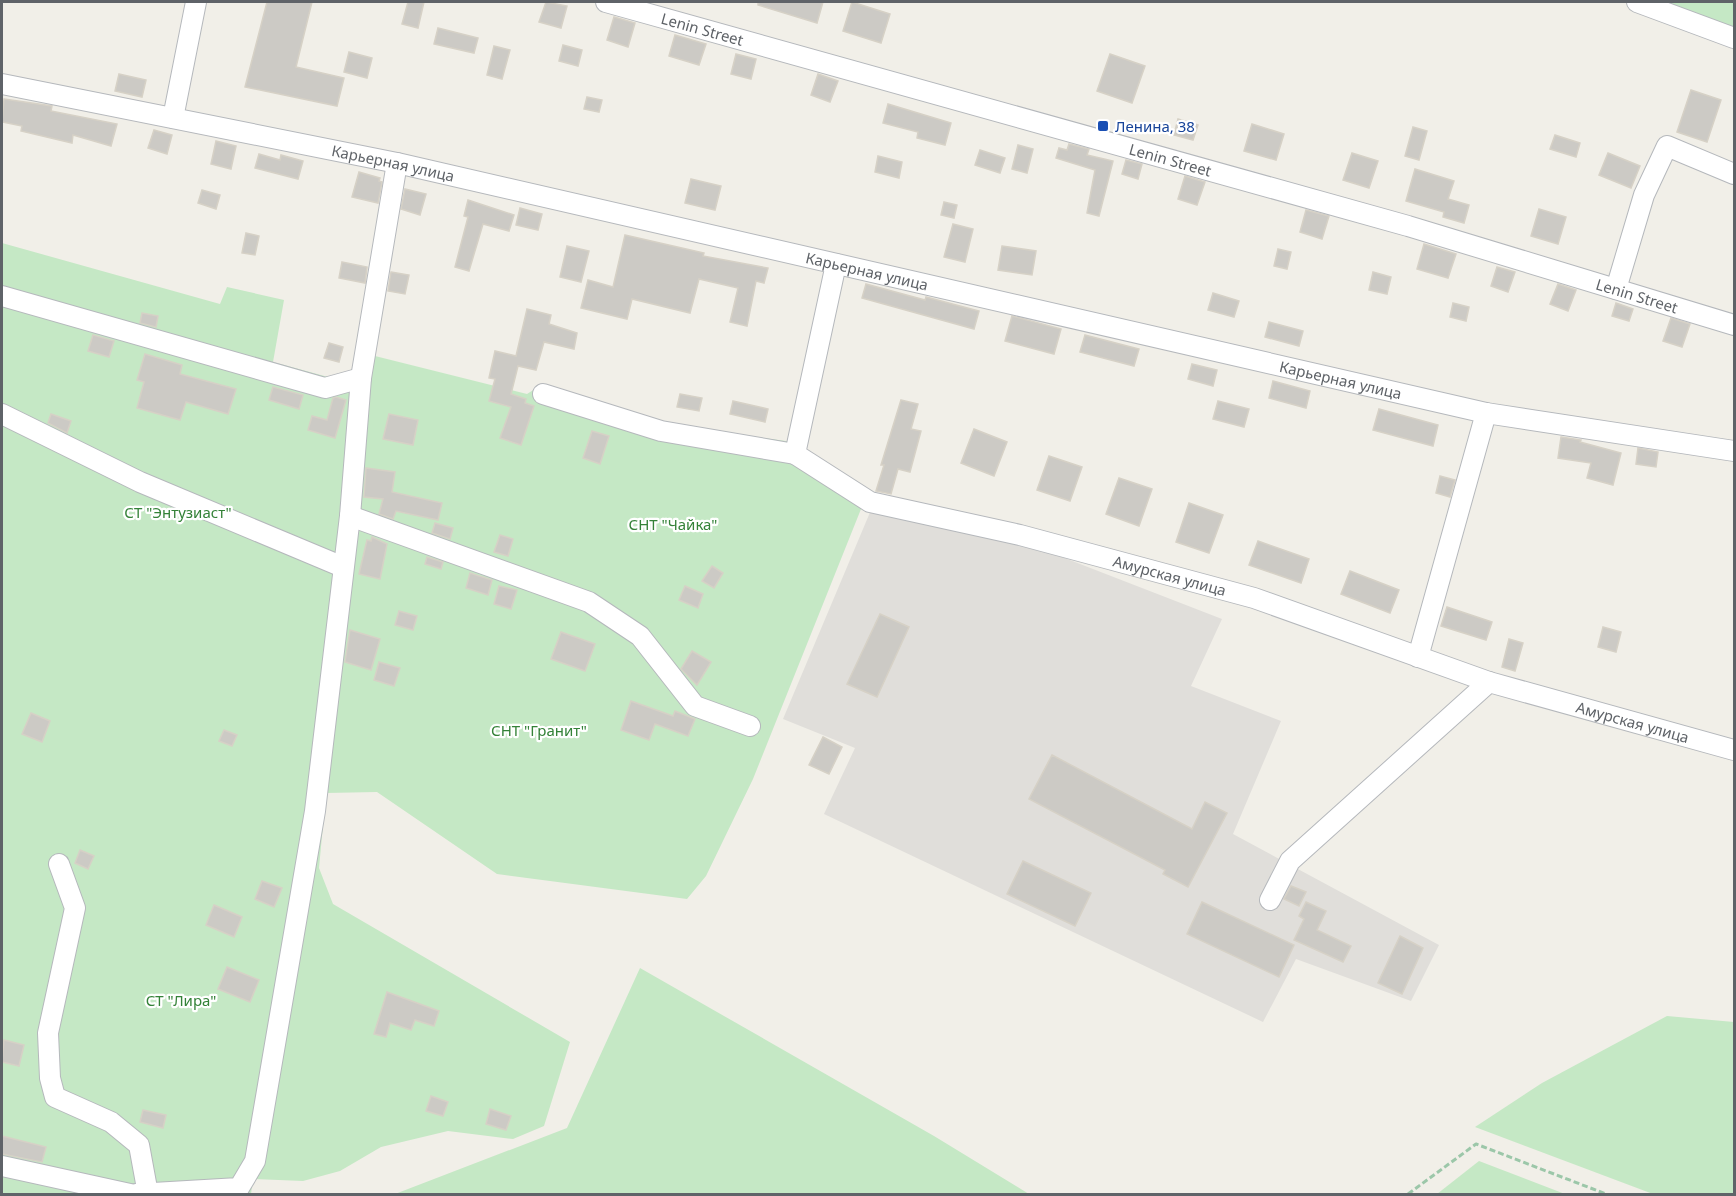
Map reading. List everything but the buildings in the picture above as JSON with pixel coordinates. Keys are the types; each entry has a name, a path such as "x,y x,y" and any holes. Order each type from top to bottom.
{"street":[{"path":"173,118 196,2"},
{"name":"Lenin Street","path":"606,2 1408,226 1734,325"},
{"path":"1637,2 1734,38"},
{"name":"Карьерная улица","path":"2,84 397,163 1486,413 1734,451"},
{"path":"1616,289 1644,195 1666,146 1734,174"},
{"path":"2,1166 138,1194 239,1191 255,1161 315,811 350,516 361,378 397,163"},
{"path":"543,394 661,431 795,454 836,264"},
{"path":"2,296 326,388 361,378"},
{"path":"1418,657 1486,413"},
{"path":"2,414 140,482 343,567"},
{"name":"Амурская улица","path":"795,454 870,502 1020,534 1254,598 1489,682 1734,750"},
{"path":"350,516 589,602 640,636 695,706 750,726"},
{"path":"1270,900 1290,861 1489,682"},
{"path":"58,864 75,908 48,1033 50,1078 55,1097 111,1122 139,1145 138,1194"}],"path":[{"path":"1408,1194 1476,1144 1606,1194"}],"shaded area":[{"path":"871,510 1031,545 1222,619 1191,686 1281,721 1233,834 1439,945 1411,1001 1296,959 1263,1022 824,814 855,748 783,719"}],"green space":[{"path":"1658,2 1734,2 1734,31"},
{"path":"2,243 220,304 227,287 284,300 273,362 328,377 368,381 371,355 527,394 538,387 663,424 786,441 867,494 753,779 706,876 687,899 497,874 377,792 326,793 319,868 333,904 570,1042 544,1126 513,1139 448,1131 381,1147 340,1171 303,1181 253,1179 251,1194 2,1194"},
{"path":"640,968 934,1136 1029,1194 395,1194 567,1128"},
{"path":"1667,1016 1734,1022 1734,1194 1653,1194 1475,1127 1542,1083"},
{"path":"1479,1161 1565,1194 1437,1194"}],"place":[{"name":"Ленина, 38","path":"1103,126"}],"park label":[{"name":"СТ \"Энтузиаст\"","path":"178,512"},
{"name":"СНТ \"Чайка\"","path":"673,524"},
{"name":"СНТ \"Гранит\"","path":"539,730"},
{"name":"СТ \"Лира\"","path":"181,1000"}]}
